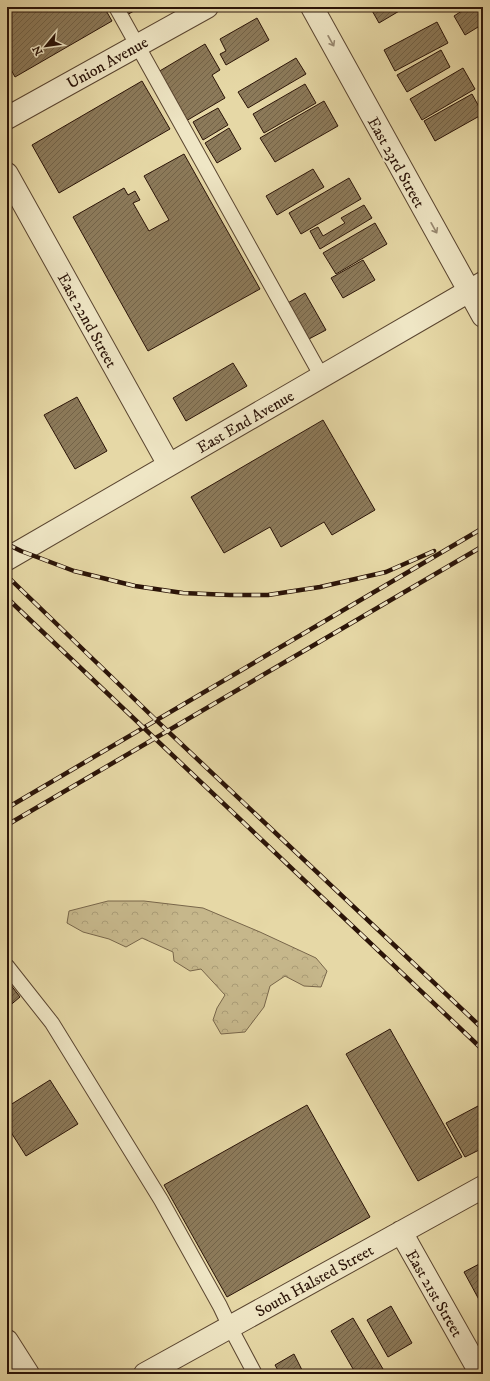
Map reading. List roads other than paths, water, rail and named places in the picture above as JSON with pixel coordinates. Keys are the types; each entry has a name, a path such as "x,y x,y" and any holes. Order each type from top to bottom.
{"street":[{"name":"Union Avenue","path":"7,118 207,7"},
{"name":"East 23rd Street","path":"312,7 476,287 483,316"},
{"name":"East 22nd Street","path":"7,174 169,465"},
{"name":"East End Avenue","path":"7,558 476,287"},
{"name":"South Halsted Street","path":"146,1374 483,1187"},
{"name":"East 21st Street","path":"401,1232 481,1374"},
{"path":"7,1340 28,1374"}],"lane":[{"path":"116,7 322,377"},
{"path":"7,966 52,1023 161,1200 220,1306 255,1374"}],"railway":[{"path":"7,808 483,528"},
{"path":"7,544 21,551 74,571 135,586 183,593 230,595 268,595 320,587 386,572 434,551"},
{"path":"7,825 483,546"},
{"path":"7,576 156,720 483,1029"},
{"path":"7,598 483,1050"}]}
